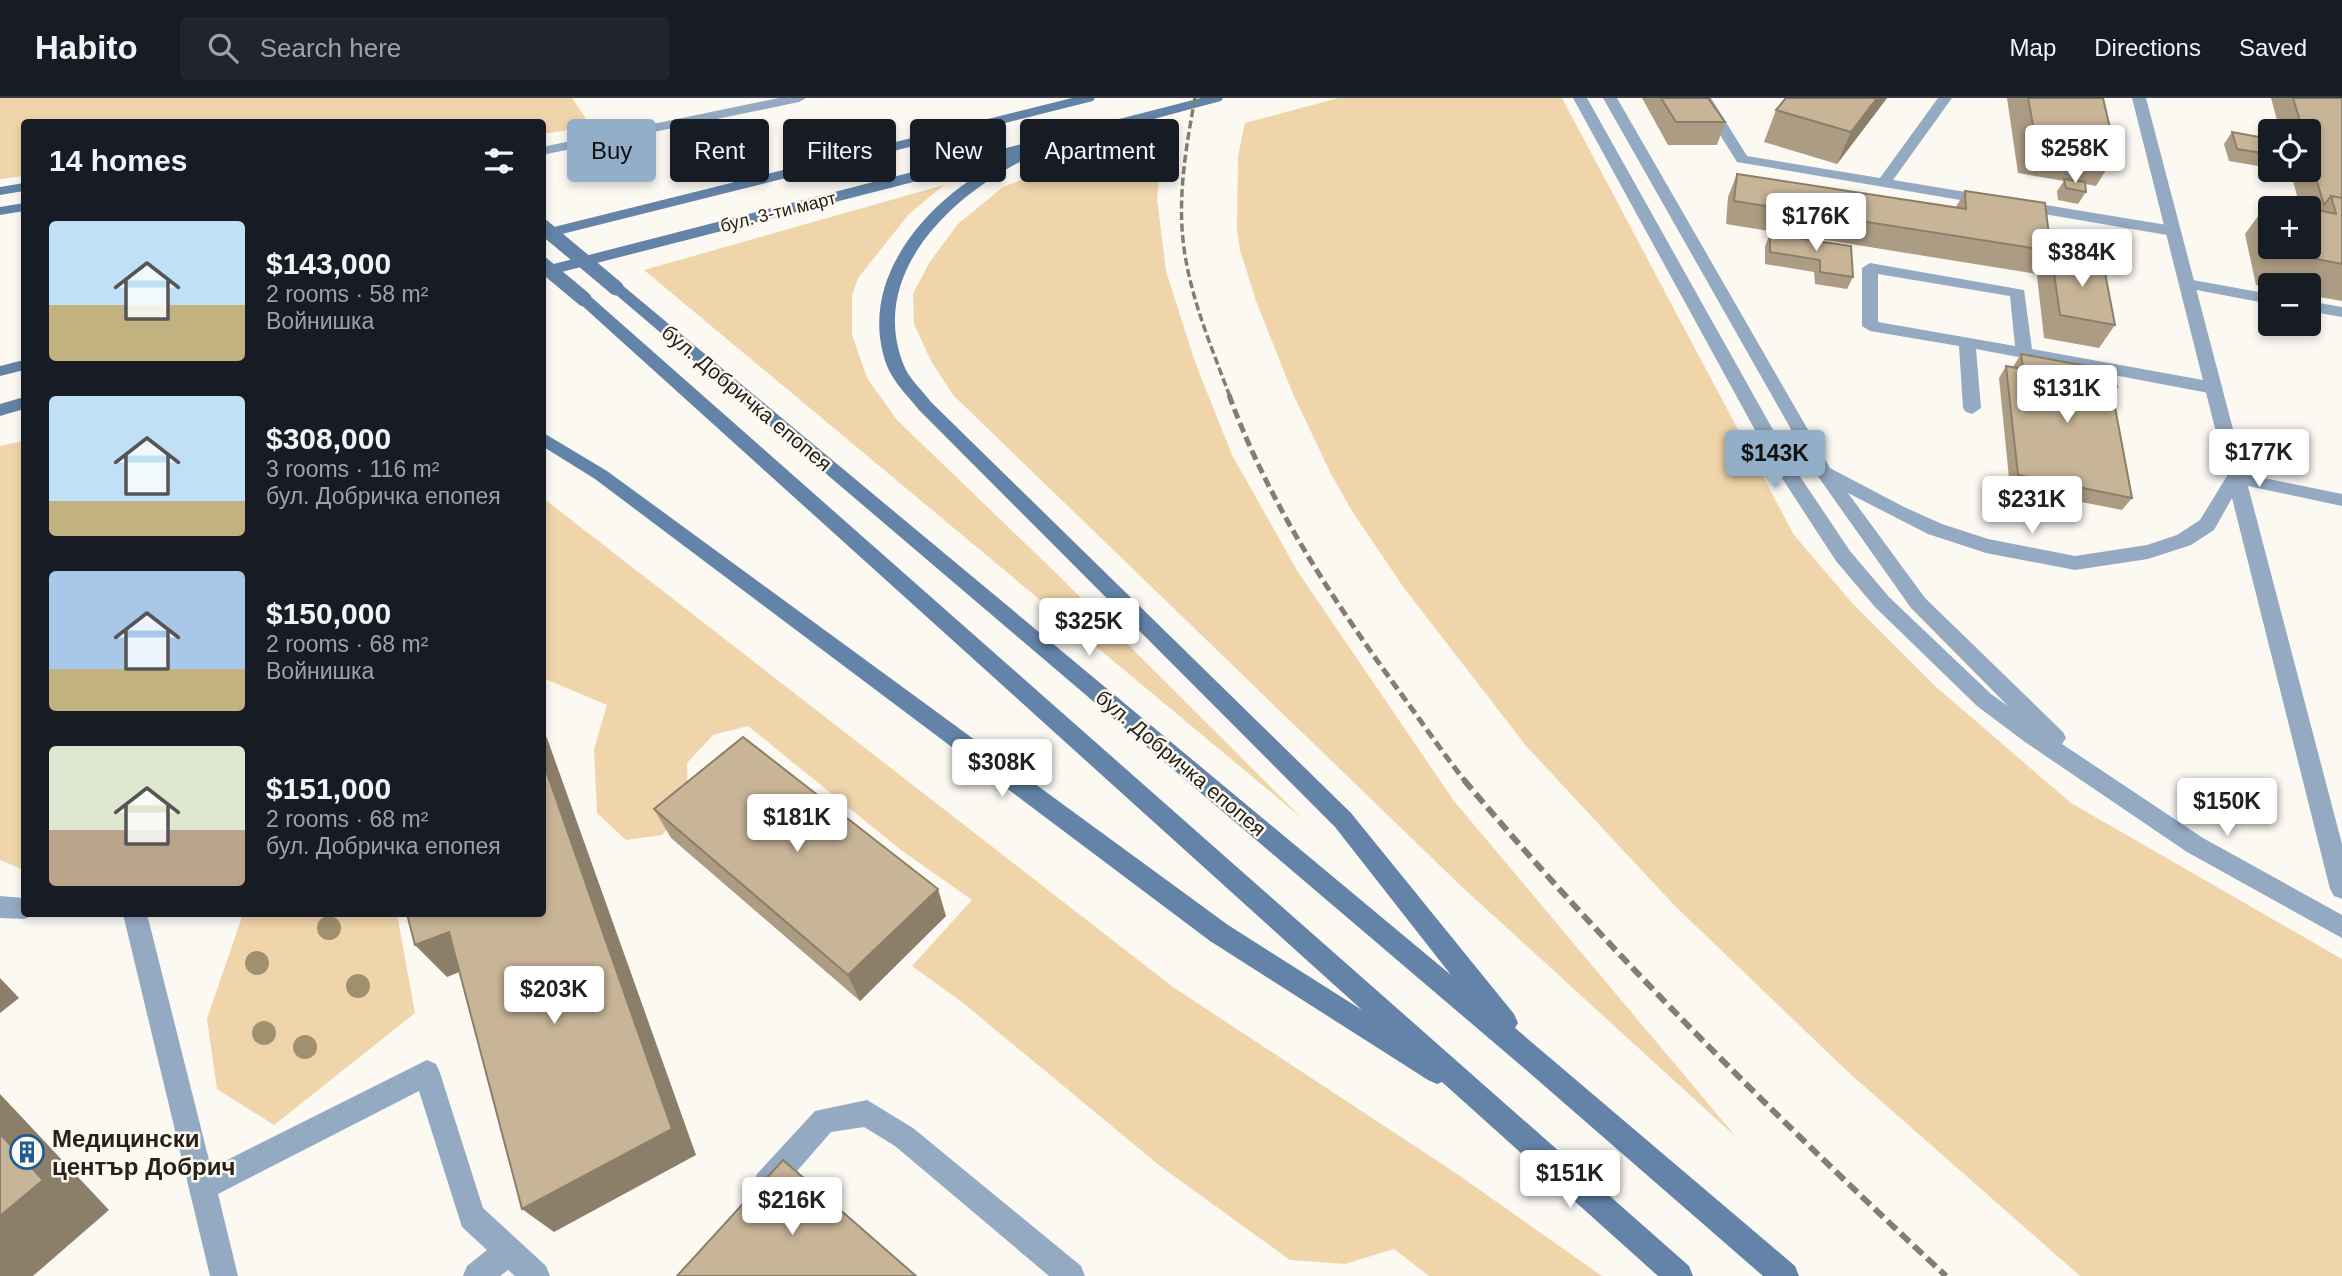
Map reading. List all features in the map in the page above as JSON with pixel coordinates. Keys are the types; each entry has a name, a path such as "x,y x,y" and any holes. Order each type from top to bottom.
{"main road":[{"name":"бул. 3-ти март","path":"546,234 1088,98"},
{"name":"бул. 3-ти март","path":"1139,119 1216,98"},
{"name":"бул. 3-ти март","path":"546,271 1020,151"},
{"path":"1020,158 981,178 934,218 906,253 888,295 885,330 897,369 925,406 1343,820 1534,1060"},
{"path":"0,191 21,188"},
{"path":"0,211 21,208"},
{"name":"бул. Добричка епопея","path":"546,229 1534,1060 1785,1276"},
{"name":"бул. Добричка епопея","path":"546,267 1493,1107 1679,1276"},
{"path":"0,371 21,366"},
{"path":"0,410 21,406"},
{"path":"546,441 601,475 1219,933 1493,1107"}],"street":[{"path":"546,150 799,98"},
{"path":"1580,98 1787,472 1843,556 1882,602 1984,700 2033,736 2195,845 2342,927"},
{"path":"1610,98 1823,471 1879,552 1918,603 1959,646 2095,776"},
{"path":"1704,98 1742,159 2174,231"},
{"path":"1884,183 1945,98"},
{"path":"2139,98 2342,888"},
{"path":"2024,353 2018,293 1870,268 1870,326 2214,388"},
{"path":"2187,284 2258,297"},
{"path":"2321,308 2342,312"},
{"path":"1967,342 1972,408"},
{"path":"1823,471 1897,512 1936,528 1986,546 2075,563 2148,552 2184,540 2207,525 2235,478"},
{"path":"2235,478 2342,500"},
{"path":"0,907 21,908"},
{"path":"136,917 224,1276"},
{"path":"202,1187 427,1073 472,1217 536,1276"},
{"path":"749,1203 824,1120 867,1113 904,1137 1071,1276"},
{"path":"477,1276 509,1251"}],"shaded area":[{"path":"0,98 572,98 586,119 567,119 567,130 546,134 546,119 21,119 21,176 0,179"},
{"path":"1339,98 1562,98 1794,535 1853,604 1935,686 2071,803 2342,959 2342,1276 2080,1276 1848,1072 1674,905 1527,747 1404,588 1352,511 1293,394 1256,301 1240,250 1237,229 1238,156 1245,123"},
{"path":"1020,180 1159,182 1157,199 1166,271 1195,362 1232,455 1298,572 1454,801 1737,1138 1461,886 953,395 931,361 914,324 913,294 929,263 958,224 1003,187"},
{"path":"944,185 909,214 858,278 852,295 852,335 867,378 897,420 1054,571 1303,819 644,270"},
{"path":"21,442 21,869 0,860 0,446"},
{"path":"546,500 1173,987 1457,1174 1602,1276 1429,1276 1394,1249 1345,1264 1290,1260 1160,1166 962,1002 912,966 972,900 901,850 748,726 713,735 687,763 688,802 662,835 626,840 597,813 594,749 607,705 546,679"},
{"path":"242,917 398,917 415,1013 274,1125 217,1089 207,1019"}],"building":[{"path":"1661,98 1708,98 1725,122 1676,122"},
{"path":"1786,98 1877,98 1851,132 1776,110"},
{"path":"2028,98 2103,98 2116,154 2036,141"},
{"path":"2293,98 2342,98 2342,198 2331,196 2324,205 2317,182 2321,182 2321,119 2299,119"},
{"path":"2232,132 2258,137 2258,152 2237,149"},
{"path":"1737,174 1966,209 1965,191 2045,203 2051,251 1734,201"},
{"path":"2064,179 2085,182 2086,192 2066,188"},
{"path":"2331,196 2342,198 2342,264 2317,259 2321,259 2321,211 2336,214"},
{"path":"1770,234 1851,246 1853,277 1820,272 1820,260 1770,252"},
{"path":"2051,253 2103,262 2115,325 2060,315"},
{"path":"2021,354 2114,371 2117,387 2111,386 2132,498 2018,475 2006,366 2023,369"},
{"path":"743,737 938,889 848,975 654,809"},
{"path":"546,770 672,1129 522,1209 449,932 415,945 408,917 546,917"},
{"path":"0,1134 43,1180 0,1216"},
{"path":"783,1160 916,1276 677,1276"}],"railway":[{"path":"1195,98 1182,191 1184,248 1197,305 1230,397"},
{"path":"1229,395 1282,512 1326,585 1465,781"},
{"path":"1464,780 1637,973 1820,1157 1946,1276"}],"place":[{"name":"Медицински център Добрич","path":"27,1152"}]}
